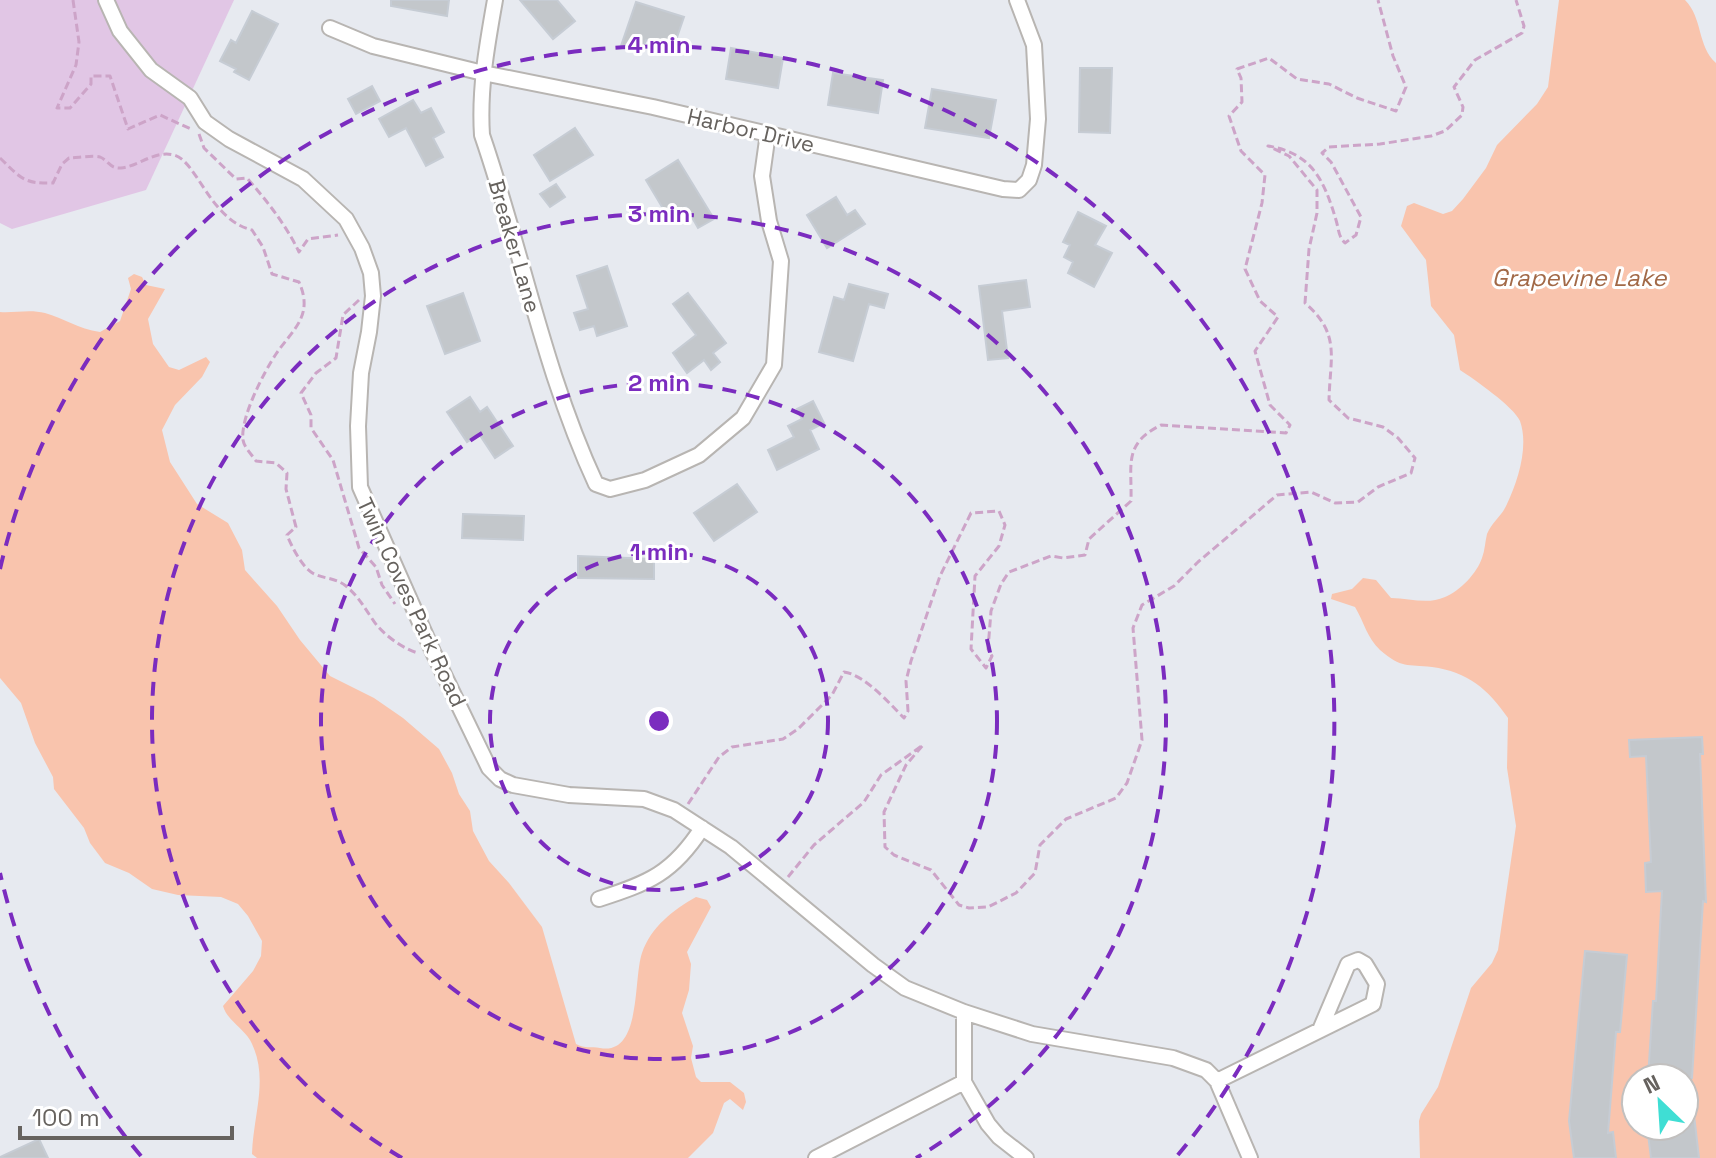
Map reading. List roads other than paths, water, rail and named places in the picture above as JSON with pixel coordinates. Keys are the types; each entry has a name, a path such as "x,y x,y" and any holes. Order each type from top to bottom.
{"street":[{"name":"Twin Coves Park Road","path":"106,0 120,31 151,70 190,98 205,122 229,139 303,179 346,219 362,248 371,273 373,296 360,386 360,487 489,768 500,779 513,785 569,795 644,799 659,803 731,847 905,988 964,1012 1032,1034 1173,1058 1206,1070 1217,1081"},
{"name":"Breaker Lane","path":"495,0 483,73 480,107 482,135 551,367 574,437 596,484 610,489 645,480 699,455 743,418 774,365 781,261 769,221 762,176 768,133"},
{"name":"Harbor Drive","path":"330,28 373,46 483,73 768,133 1003,189 1019,190 1029,180 1034,165 1038,119 1034,45 1017,0"},
{"path":"599,899 663,873 687,851 702,828"},
{"path":"1250,1158 1217,1081 1373,1004 1377,984 1365,964 1358,960 1348,964 1320,1030"},
{"path":"964,1012 964,1082 988,1124 1026,1158"},
{"path":"816,1158 964,1082"}],"water":[{"name":"Grapevine Lake","path":"1559,0 1685,0 1695,15 1706,49 1716,63 1716,1158 1420,1158 1421,1114 1438,1087 1471,988 1492,963 1498,950 1516,826 1507,768 1508,718 1485,690 1467,678 1445,669 1405,664 1388,656 1372,640 1355,607 1331,599 1332,594 1352,589 1363,578 1376,580 1391,598 1432,601 1451,594 1476,570 1487,534 1511,495 1523,452 1520,421 1502,401 1460,370 1454,335 1431,306 1426,260 1401,226 1407,206 1414,203 1443,214 1452,211 1486,168 1497,145 1537,104 1548,87"},
{"path":"134,274 142,277 146,285 165,289 148,319 153,344 169,367 179,370 206,357 210,362 202,377 175,405 162,430 170,462 197,504 228,523 242,550 245,570 277,606 330,676 374,698 439,749 470,811 473,831 489,861 542,927 576,1044 613,1047 623,1040 633,1013 642,953 651,935 687,902 696,897 707,900 711,907 687,952 691,964 689,990 682,1013 693,1046 691,1058 696,1077 701,1082 730,1082 744,1093 746,1102 743,1110 730,1099 724,1103 713,1133 688,1158 257,1158 252,1154 259,1068 250,1040 223,1006 253,971 261,956 262,941 238,904 221,897 178,895 152,889 129,873 105,863 90,843 84,828 54,789 53,777 35,743 21,703 0,678 0,312 39,312 100,332 120,321 131,289 128,278"}]}
